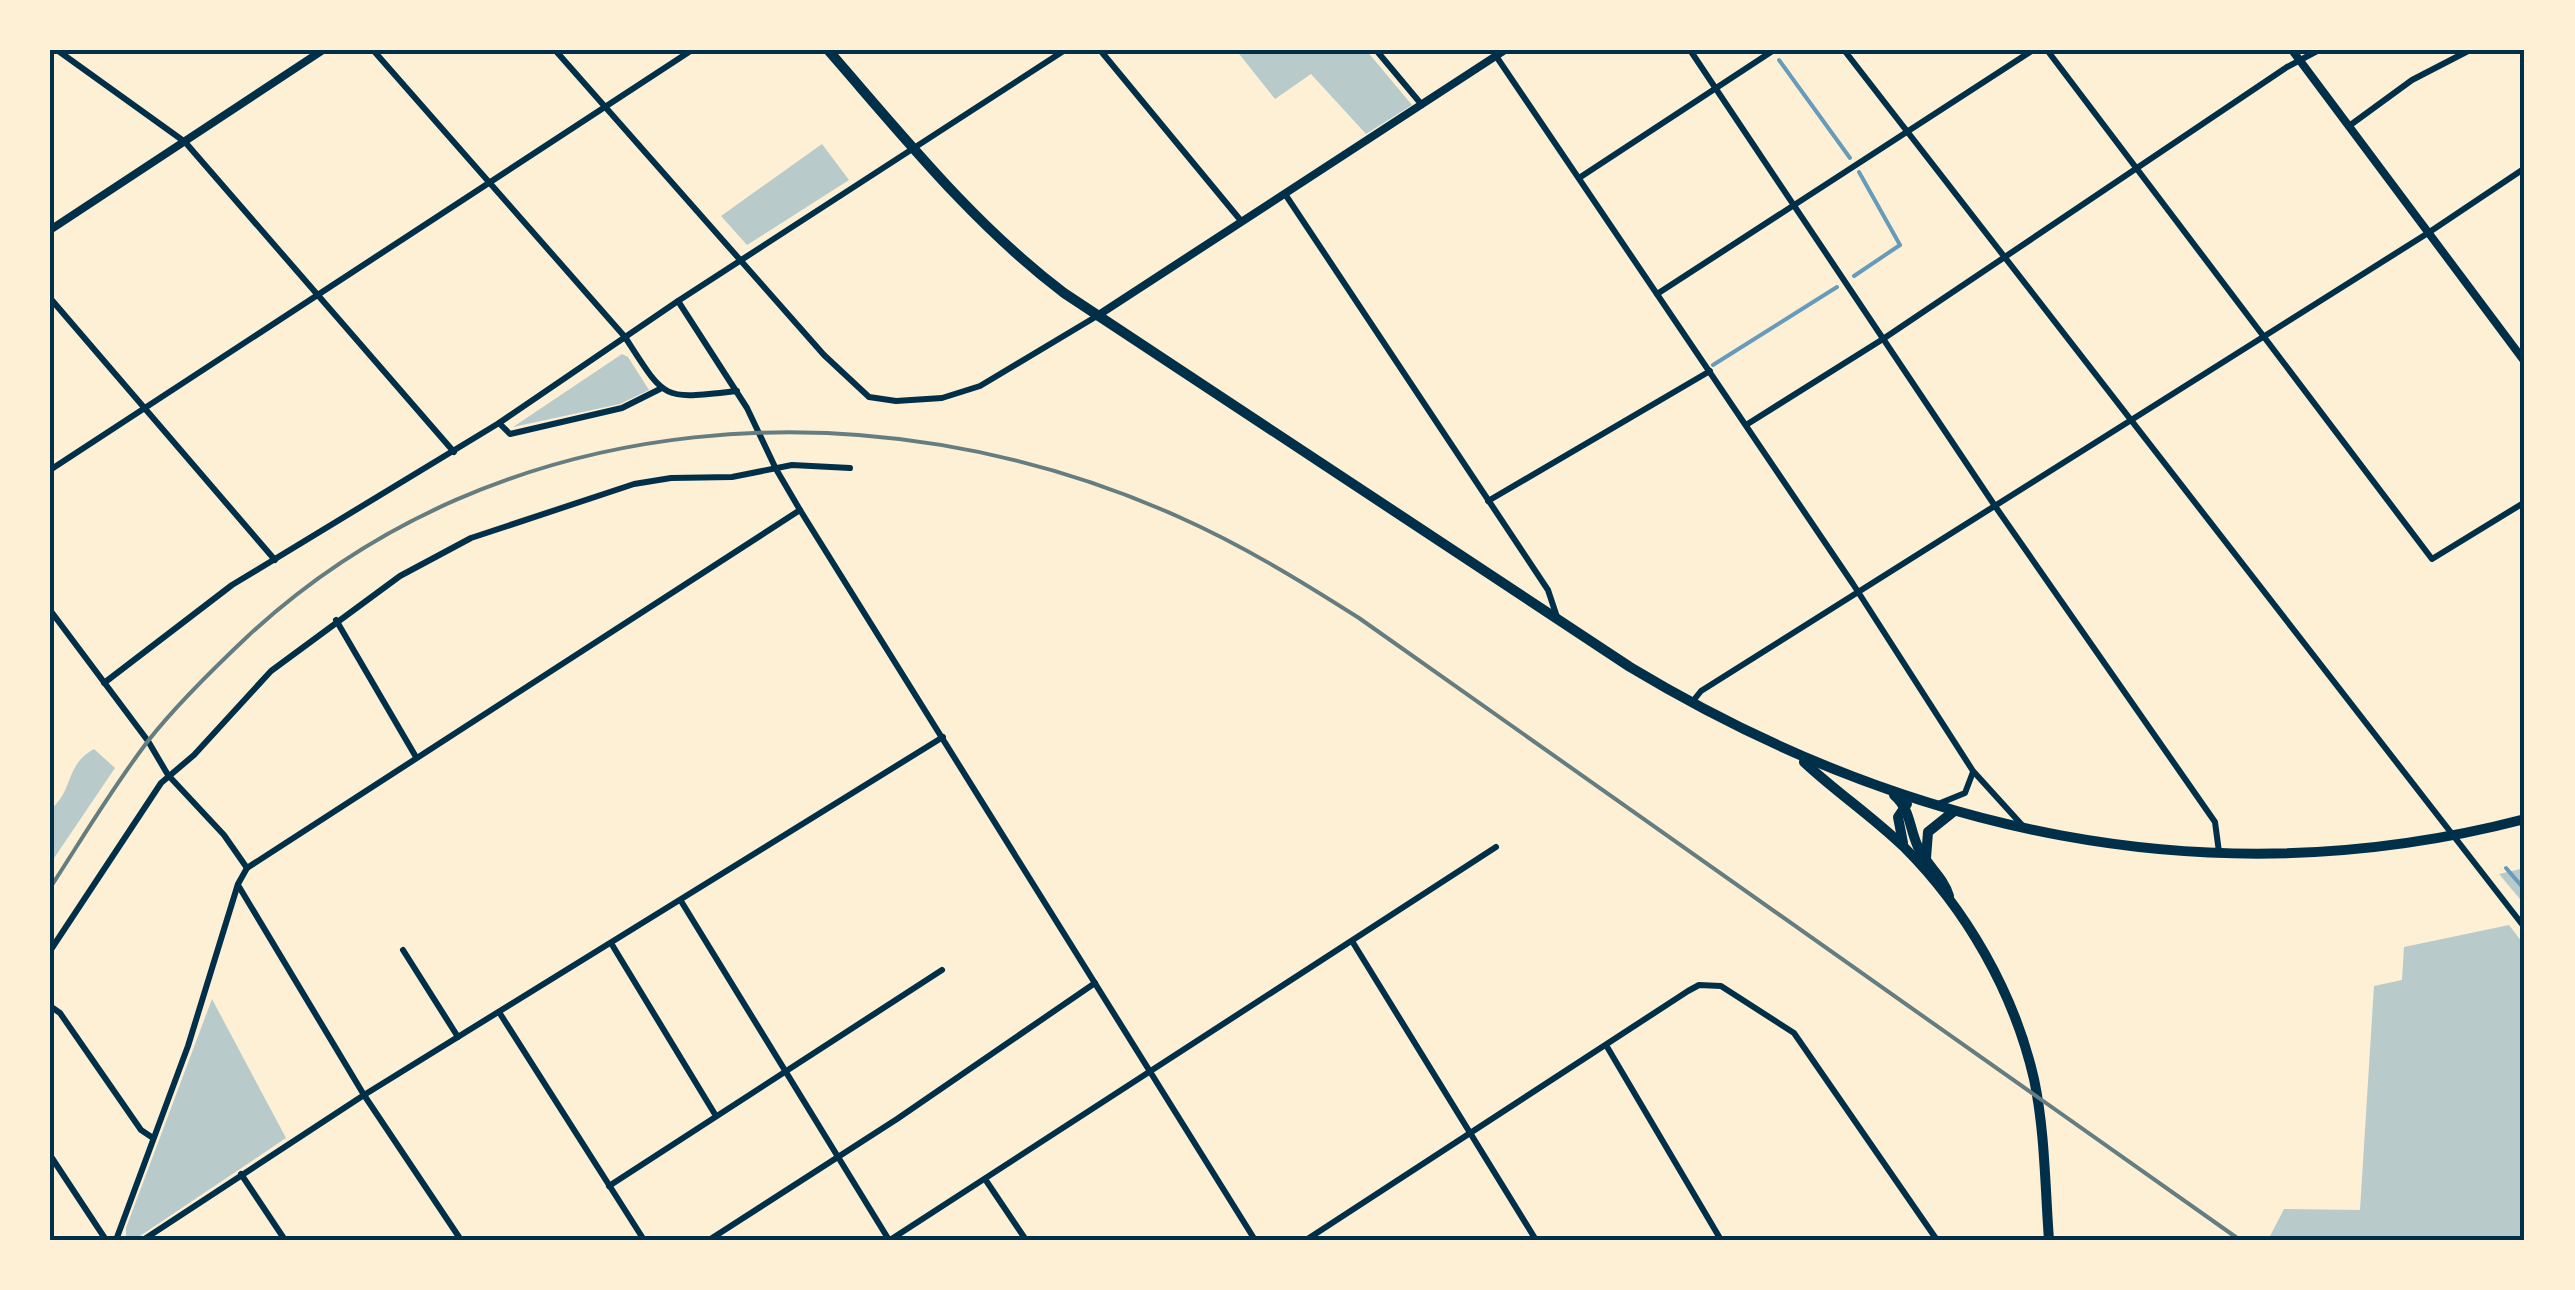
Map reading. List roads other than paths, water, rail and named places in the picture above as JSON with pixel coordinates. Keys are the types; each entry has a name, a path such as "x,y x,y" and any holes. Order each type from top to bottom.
{"main road":[{"path":"828,50 998,240 1097,316 1690,704 1796,755 1932,806 2098,843 2219,853 2320,851 2455,836 2525,819"},
{"path":"1796,755 1905,848 1950,897"},
{"path":"1891,792 1904,806 1918,849 1945,882 1994,973 2024,1048 2039,1110 2048,1234"},
{"path":"1904,806 1918,801"},
{"path":"1904,806 1897,825 1905,848"},
{"path":"1926,859 1928,832 1953,812"}],"street":[{"path":"57,50 185,142 454,452"},
{"path":"50,230 322,50"},
{"path":"373,50 625,338 660,389 681,396 737,391"},
{"path":"556,50 841,373 869,397 896,402 942,398 980,386 1097,316 1501,53 1579,178 1858,592 1973,771 2026,830"},
{"path":"50,470 692,50"},
{"path":"104,682 213,599 454,452 678,301 1065,50"},
{"path":"1100,50 1242,222"},
{"path":"1376,50 1422,104"},
{"path":"1690,50 1995,506 2215,822 2219,853"},
{"path":"1579,178 1774,50"},
{"path":"1844,50 2525,928"},
{"path":"1657,294 2032,50"},
{"path":"2047,50 2432,559 2525,502"},
{"path":"2292,50 2525,362"},
{"path":"1746,425 1883,339 2319,50"},
{"path":"2349,126 2412,80 2470,50"},
{"path":"1690,704 1702,690 2525,168"},
{"path":"1285,194 1548,590 1558,620"},
{"path":"50,298 275,560"},
{"path":"678,301 737,391 800,510 1255,1240"},
{"path":"1488,500 1710,371"},
{"path":"498,423 510,434 622,408 660,389"},
{"path":"50,951 168,776 194,755 271,671 374,592 471,538 634,484 671,478 732,477 792,465 850,468"},
{"path":"116,1240 188,1046 238,884 247,868 800,510"},
{"path":"50,610 148,741 168,776 224,835 247,868"},
{"path":"336,620 416,757"},
{"path":"143,1240 364,1095 943,737"},
{"path":"1932,806 1965,793 1973,771"},
{"path":"681,902 890,1240 1496,847"},
{"path":"238,884 364,1095 461,1240"},
{"path":"1352,941 1536,1240"},
{"path":"611,944 716,1116"},
{"path":"404,950 458,1038"},
{"path":"609,1186 942,970"},
{"path":"709,1240 1095,983"},
{"path":"1306,1240 1698,986 1721,986 1732,991 1794,1033 1937,1240"},
{"path":"50,1006 60,1013 141,1130 153,1138"},
{"path":"499,1012 644,1240"},
{"path":"1606,1045 1721,1240"},
{"path":"50,1155 106,1240"},
{"path":"241,1174 285,1240"},
{"path":"984,1179 1026,1240"}],"waterway":[{"path":"1779,60 1850,158"},
{"path":"1854,276 1900,245 1859,172"},
{"path":"1713,365 1837,287"},
{"path":"2506,868 2525,890"}],"railway":[{"path":"50,888 148,741 235,648 348,558 457,499 573,459 694,437 817,433 941,445 1062,473 1179,517 1315,591 1359,618 2240,1240"}]}
